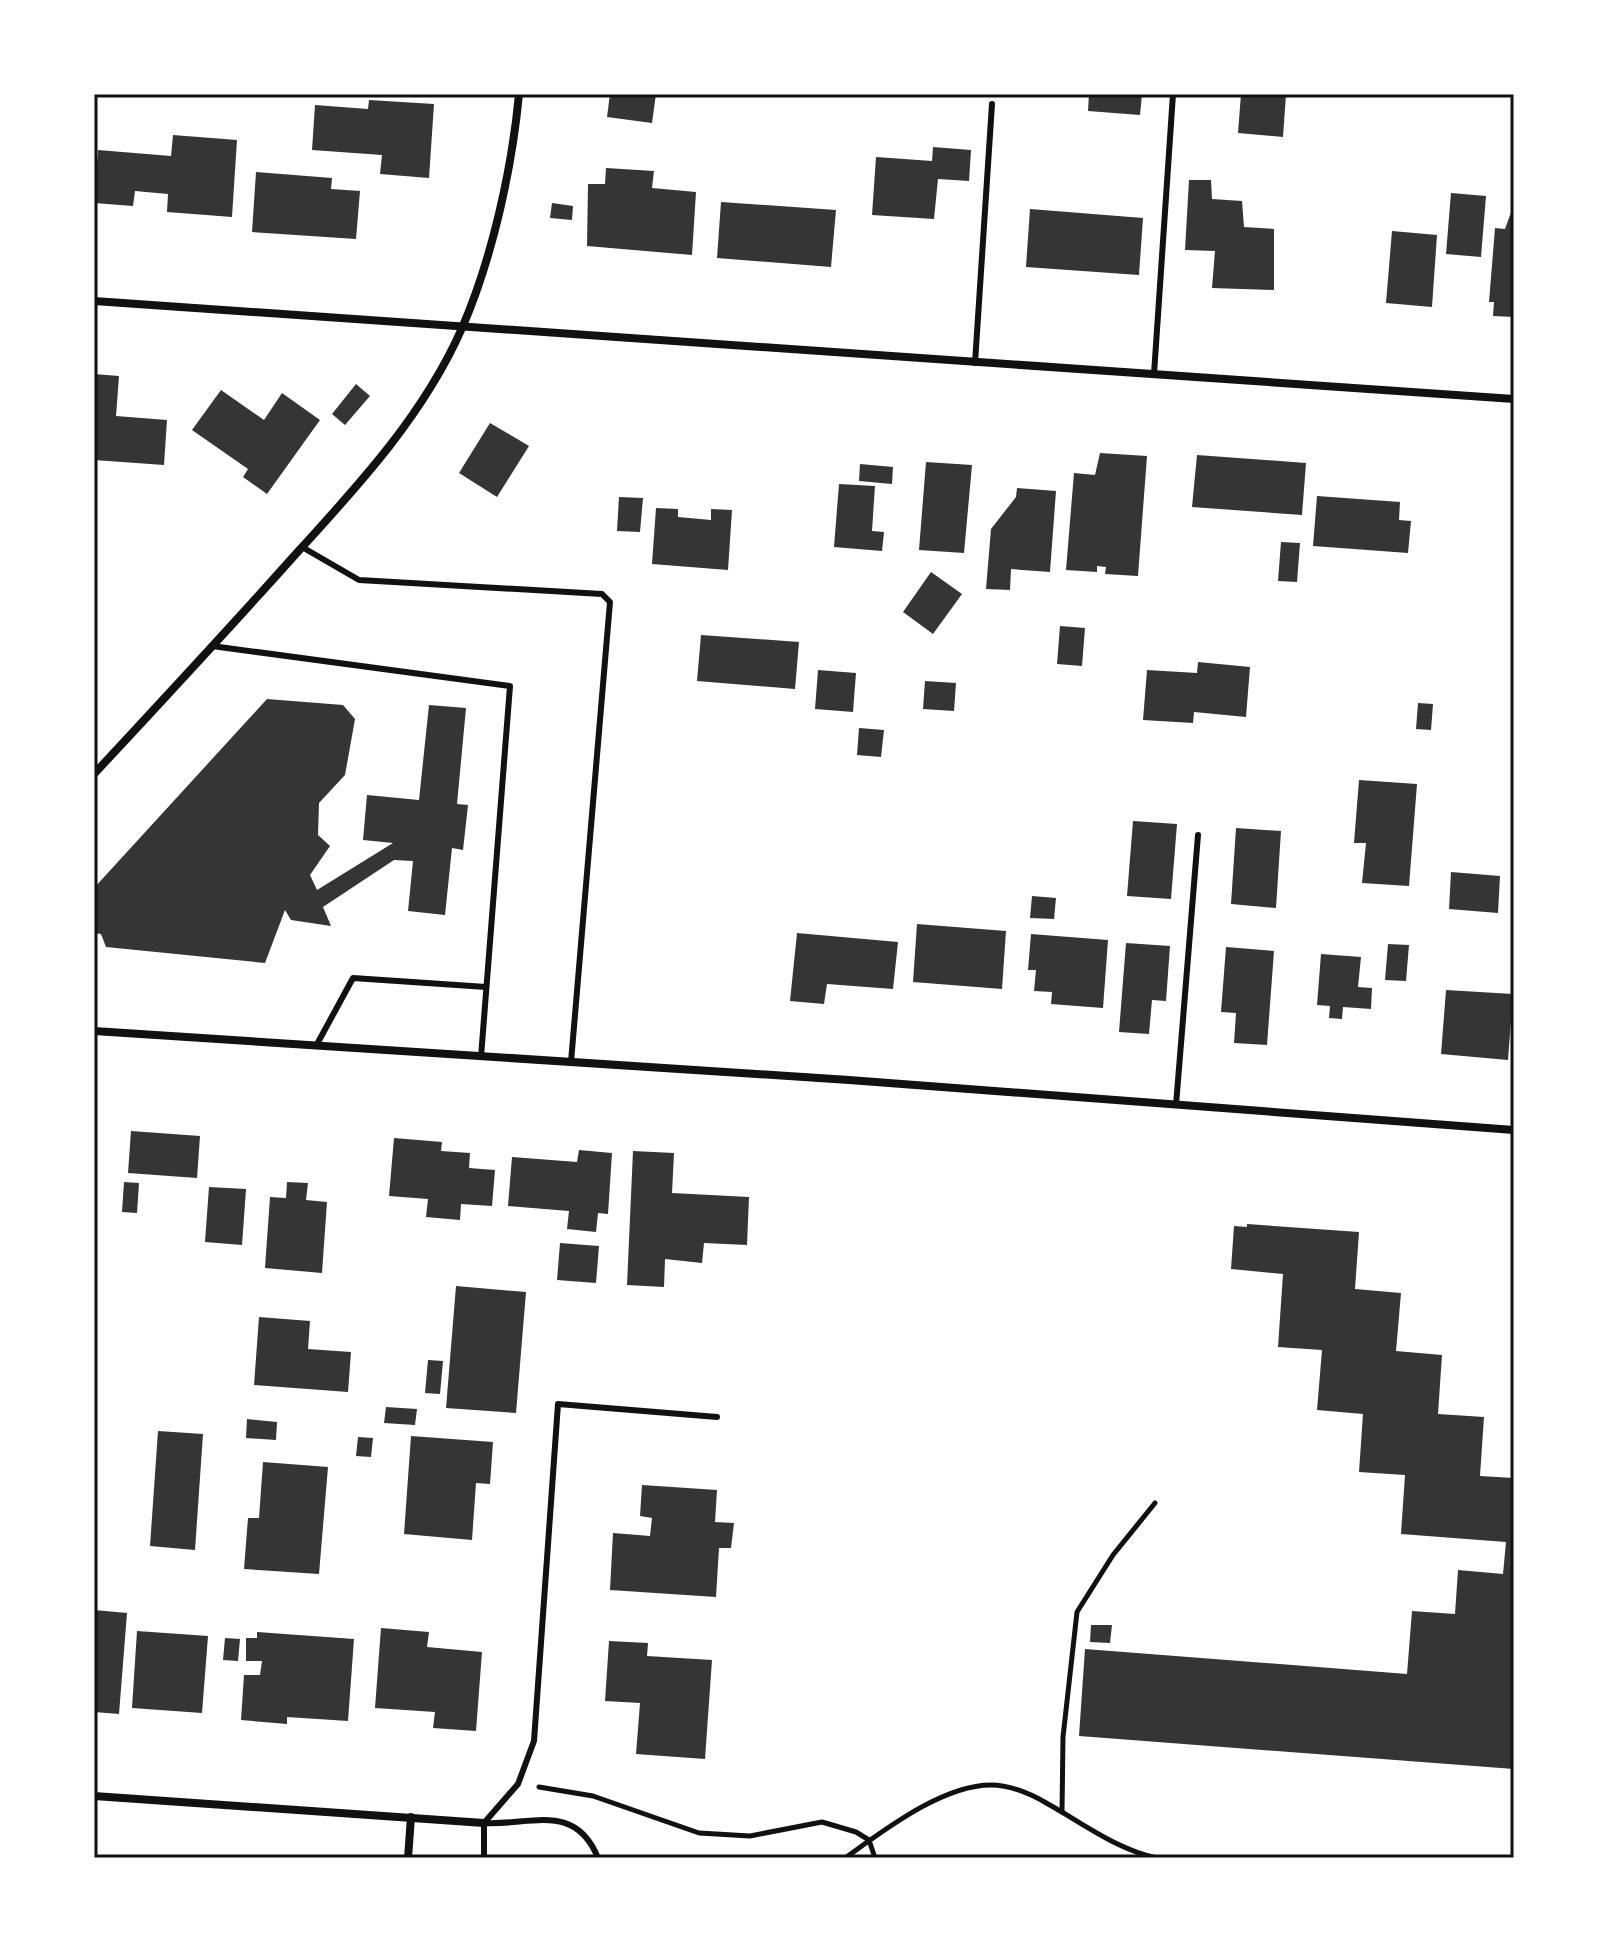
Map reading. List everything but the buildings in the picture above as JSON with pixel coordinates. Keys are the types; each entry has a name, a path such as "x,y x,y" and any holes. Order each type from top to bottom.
{"street":[{"path":"94,774 367,475 426,395 462,328 498,213 510,161 519,94"},
{"path":"94,301 1514,399"},
{"path":"94,1031 849,1080 1514,1130"},
{"path":"94,1796 484,1823"},
{"path":"408,1858 411,1817"}],"lane":[{"path":"1154,374 1173,94"},
{"path":"975,363 992,104"},
{"path":"302,547 359,580 602,594 610,602 571,1062"},
{"path":"212,646 510,686 481,1057"},
{"path":"1176,1105 1198,835"},
{"path":"316,1046 353,978 486,987"},
{"path":"484,1858 484,1823 518,1784 534,1741 558,1404 717,1417"},
{"path":"484,1823 502,1824 545,1818 567,1821 586,1837 598,1858"}],"path":[{"path":"1062,1813 1063,1737 1077,1612 1113,1555 1155,1503"},
{"path":"518,1784 593,1796 699,1833 750,1836 822,1822 856,1832 869,1840 875,1858"},
{"path":"845,1858 869,1840 947,1796 990,1785 1027,1793 1145,1858"},
{"path":"1138,1854 1157,1858"}]}
